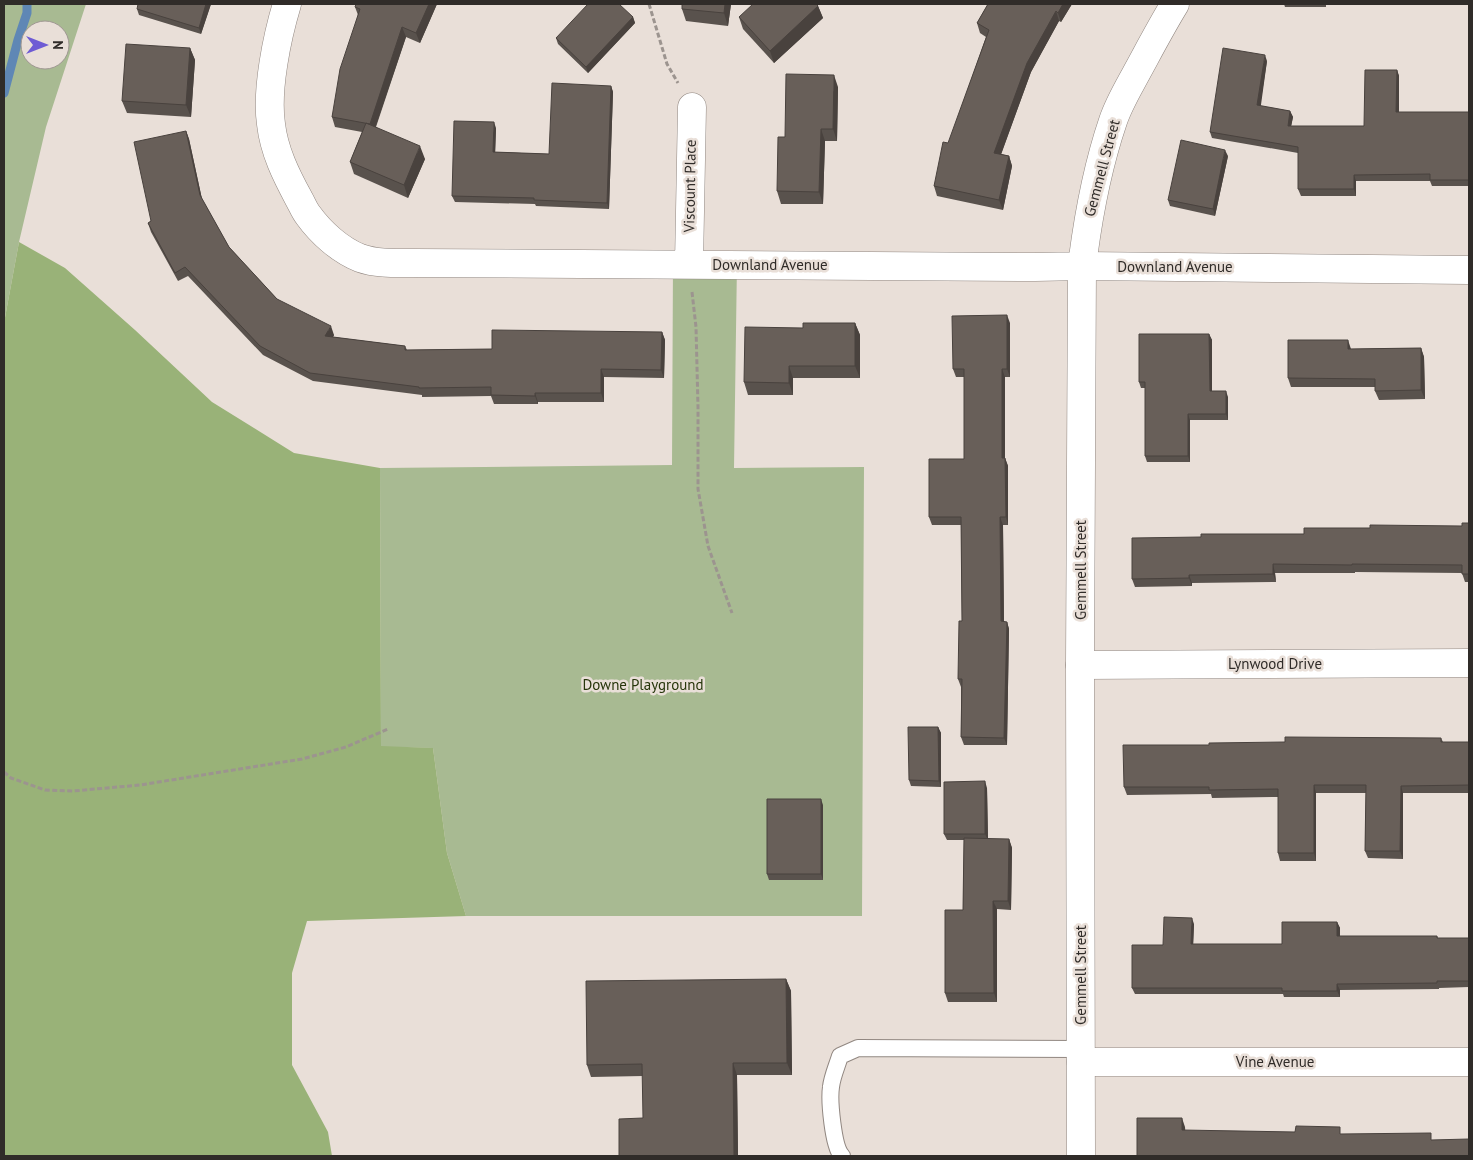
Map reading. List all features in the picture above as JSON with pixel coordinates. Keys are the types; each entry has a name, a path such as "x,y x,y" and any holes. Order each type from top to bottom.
{"street":[{"name":"Downland Avenue","path":"287,4 275,56 270,96 270,124 280,161 308,215 325,235 347,252 363,259 386,262 1469,270"},
{"name":"Gemmell Street","path":"1082,1156 1080,666 1082,266 1092,197 1113,120 1175,4"},
{"name":"Viscount Place","path":"689,264 692,107"},
{"name":"Lynwood Drive","path":"1080,666 1469,663"},
{"name":"Vine Avenue","path":"1081,1056 1469,1062"}],"lane":[{"path":"842,1156 839,1154 833,1133 830,1087 840,1056 858,1048 1081,1056"}],"path":[{"path":"649,4 667,64 692,107"},
{"path":"689,264 696,327 698,489 708,546 732,613"},
{"path":"4,772 10,778 45,790 73,791 140,785 302,759 346,747 388,729"}],"green space":[{"path":"4,4 86,4 70,53 70,20 20,20 20,70 65,70 46,127 19,242 4,323"},
{"path":"19,242 65,268 212,402 294,453 380,468 381,746 433,748 447,853 466,916 307,921 292,973 292,1065 328,1132 332,1156 4,1156 4,323"},
{"name":"Downe Playground","path":"673,262 737,262 734,468 864,467 862,916 466,916 447,853 433,748 381,747 380,468 672,465"}],"building":[{"path":"138,4 206,4 199,28 137,9"},
{"path":"356,4 429,4 416,33 402,27 370,124 332,117 340,69 360,9 355,7"},
{"path":"588,4 619,4 633,17 586,67 556,38"},
{"path":"682,4 725,4 724,13 682,9"},
{"path":"753,4 816,4 818,6 770,51 739,17"},
{"path":"988,4 1063,4 1058,13 1056,11 1027,63 994,153 1009,156 999,200 934,186 943,142 948,143 989,30 977,23"},
{"path":"126,44 190,48 186,105 122,101"},
{"path":"1223,48 1265,55 1257,105 1290,111 1288,126 1364,126 1365,70 1397,70 1396,112 1469,112 1469,180 1430,180 1430,174 1354,175 1354,189 1298,189 1298,147 1210,132"},
{"path":"786,74 834,75 833,129 821,129 819,192 777,191 778,137 785,137"},
{"path":"552,83 611,86 607,203 534,200 534,198 452,196 454,121 494,122 493,152 549,154"},
{"path":"366,123 420,146 404,185 350,162"},
{"path":"186,131 200,195 229,247 277,299 331,326 325,336 405,346 405,350 492,349 492,330 662,332 661,370 601,369 601,393 535,393 535,396 491,395 491,387 419,388 310,373 260,346 185,267 175,273 148,223 151,221 134,142"},
{"path":"1181,140 1225,150 1213,209 1168,200"},
{"path":"1007,315 1007,369 1002,369 1002,458 1005,458 1006,517 1000,517 1001,621 1007,622 1004,738 961,737 962,679 958,679 959,621 962,621 961,517 929,517 929,459 964,459 964,369 953,369 952,316"},
{"path":"803,323 855,323 855,366 789,366 789,383 744,382 745,327 803,328"},
{"path":"1139,334 1209,334 1210,391 1226,391 1226,414 1188,414 1188,456 1145,456 1145,382 1139,382"},
{"path":"1288,340 1348,340 1348,349 1421,348 1421,390 1375,391 1375,379 1288,378"},
{"path":"1462,523 1469,523 1469,574 1462,574 1462,565 1273,564 1273,574 1189,575 1189,578 1132,579 1132,538 1201,537 1201,534 1304,534 1304,528 1370,528 1370,525 1462,526"},
{"path":"908,727 938,727 939,781 909,780"},
{"path":"1285,737 1441,738 1441,742 1469,742 1469,785 1401,786 1400,851 1365,851 1366,785 1314,785 1314,853 1278,853 1278,789 1209,790 1209,787 1124,787 1123,745 1209,745 1209,743 1285,742"},
{"path":"985,781 985,834 944,834 944,782"},
{"path":"767,799 821,799 821,874 767,874"},
{"path":"964,838 1009,839 1008,901 993,901 994,993 945,993 945,910 963,910"},
{"path":"1164,917 1192,918 1191,944 1282,944 1282,922 1337,922 1337,936 1437,936 1437,938 1469,938 1469,981 1337,984 1337,991 1282,991 1282,988 1132,988 1132,945 1163,945"},
{"path":"786,979 787,1063 733,1063 734,1156 619,1156 619,1119 643,1118 642,1064 587,1065 586,981"},
{"path":"1137,1118 1182,1118 1182,1130 1295,1132 1296,1126 1340,1127 1340,1134 1431,1133 1431,1140 1469,1139 1469,1156 1137,1156"}],"waterway":[{"path":"4,93 27,13 27,4"}]}
